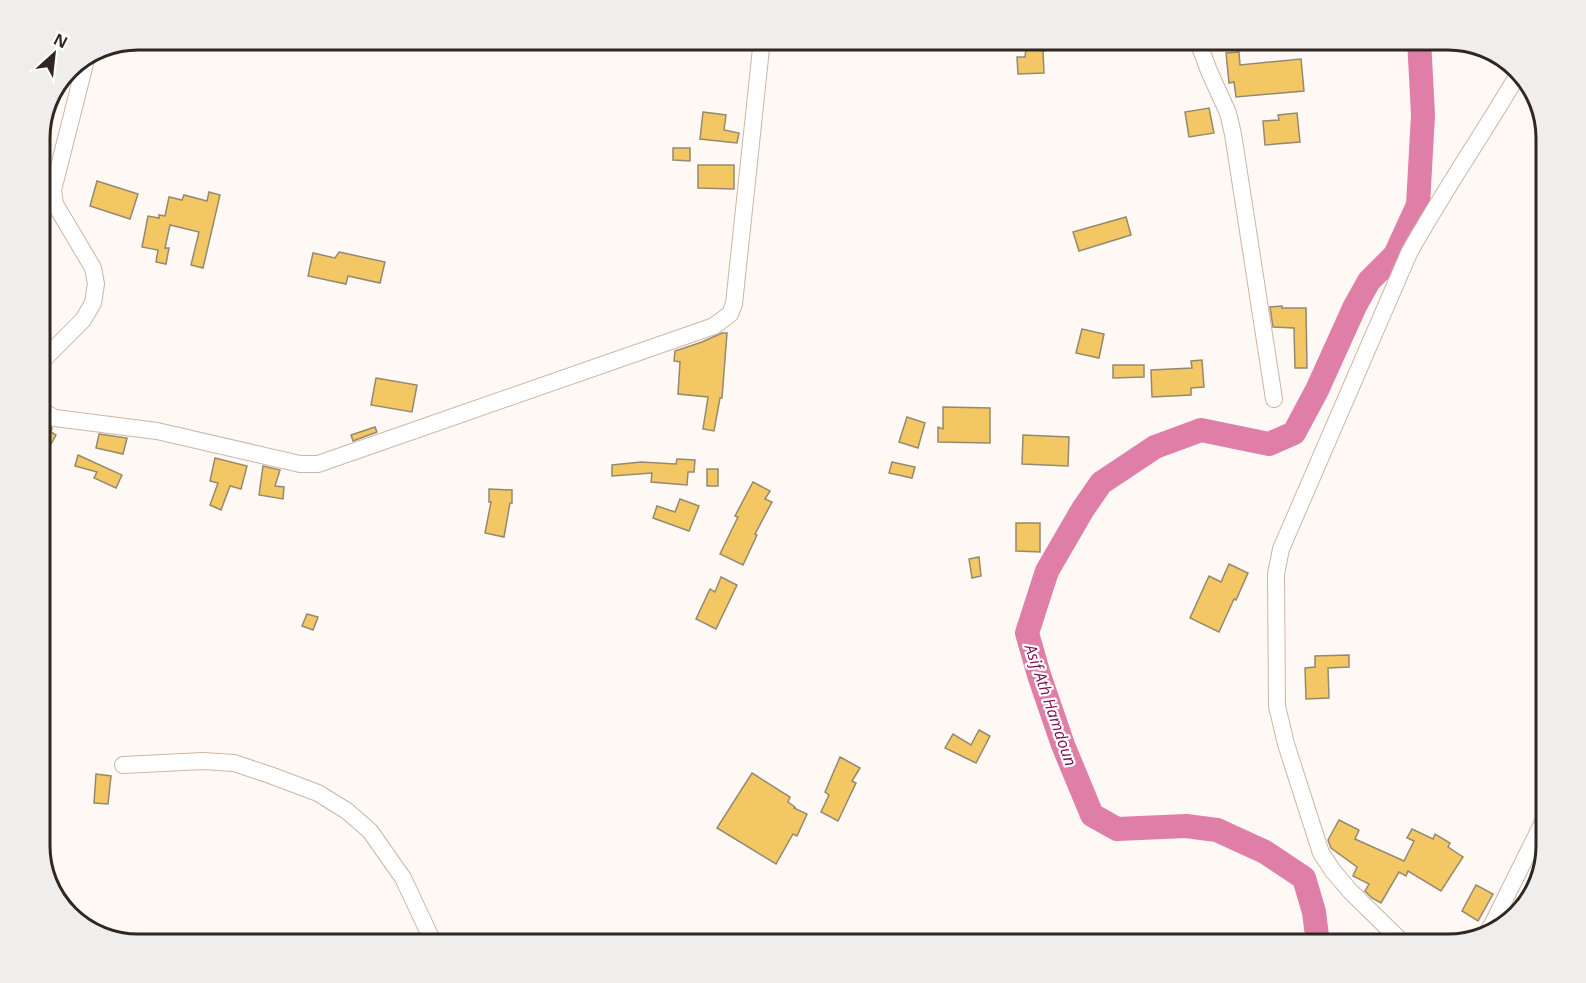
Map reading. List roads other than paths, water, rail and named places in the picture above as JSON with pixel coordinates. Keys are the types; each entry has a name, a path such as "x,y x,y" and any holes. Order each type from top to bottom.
{"street":[{"path":"50,415 55,418 157,431 300,464 318,464 714,326 730,314 734,304 761,50"},
{"path":"1201,50 1228,113 1233,134 1274,399"},
{"path":"50,353 83,320 93,303 96,284 93,268 55,204 53,190 84,68"},
{"path":"1394,934 1350,891 1321,853 1286,744 1277,706 1276,573 1281,549 1408,253 1515,80"},
{"path":"123,765 203,761 234,764 318,793 347,811 370,831 403,878 429,934"},
{"path":"1494,920 1536,836"}],"waterway":[{"name":"Asif Ath Hamdoun","path":"1317,934 1314,912 1304,878 1265,852 1217,830 1186,826 1117,829 1092,815 1063,745 1027,633 1047,571 1101,483 1155,447 1201,430 1269,444 1294,433 1317,390 1355,306 1369,281 1395,255 1418,205 1423,115 1420,50"}]}
